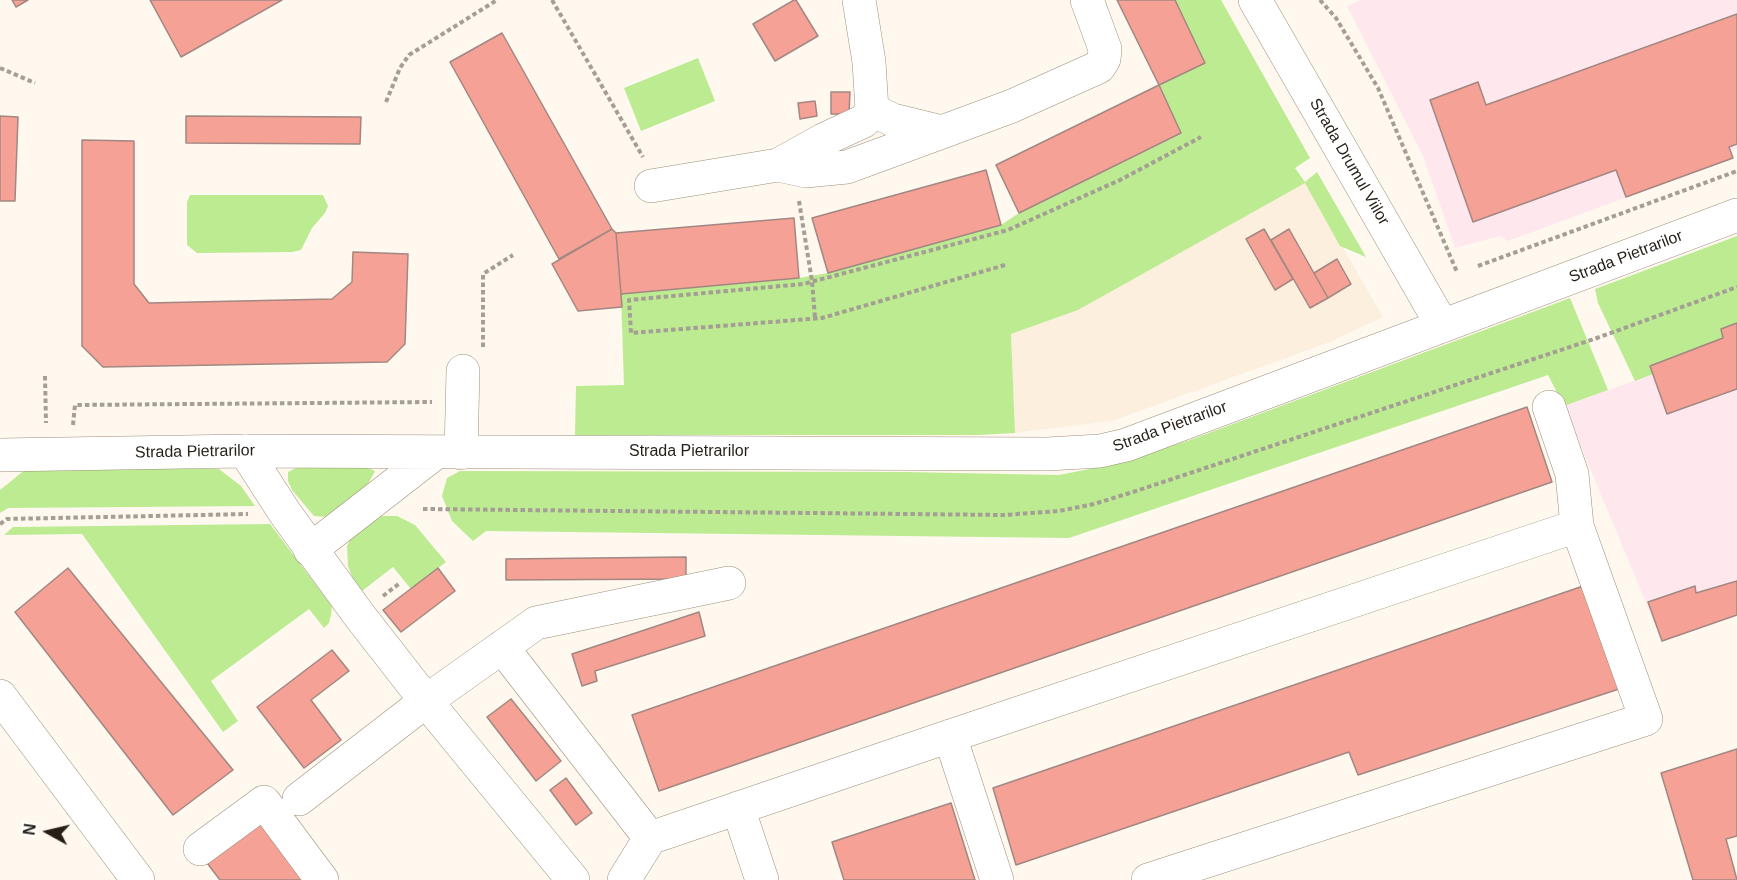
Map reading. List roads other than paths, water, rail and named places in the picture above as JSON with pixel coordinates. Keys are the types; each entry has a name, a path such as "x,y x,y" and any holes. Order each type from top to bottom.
{"street":[{"path":"785,166 823,140 864,121 872,110 869,62 859,0"},
{"path":"651,186 785,166 806,171 847,167 1012,106 1100,68 1105,49 1087,0"},
{"name":"Strada Drumul Viilor","path":"1255,0 1442,325"},
{"path":"872,110 893,120 942,132"},
{"name":"Strada Pietrarilor","path":"3,457 245,451 1056,454 1100,452 1126,445 1737,215"},
{"path":"310,550 448,453 463,384"},
{"path":"1148,880 1646,719 1577,526 1572,474 1549,407"},
{"path":"245,451 310,550 426,701 573,880"},
{"path":"624,880 650,838 1577,526"},
{"path":"299,799 426,701 536,623 729,583"},
{"path":"502,647 650,838"},
{"path":"0,696 138,880"},
{"path":"950,736 998,880"},
{"path":"200,849 264,802 322,880"},
{"path":"738,808 762,880"}]}
